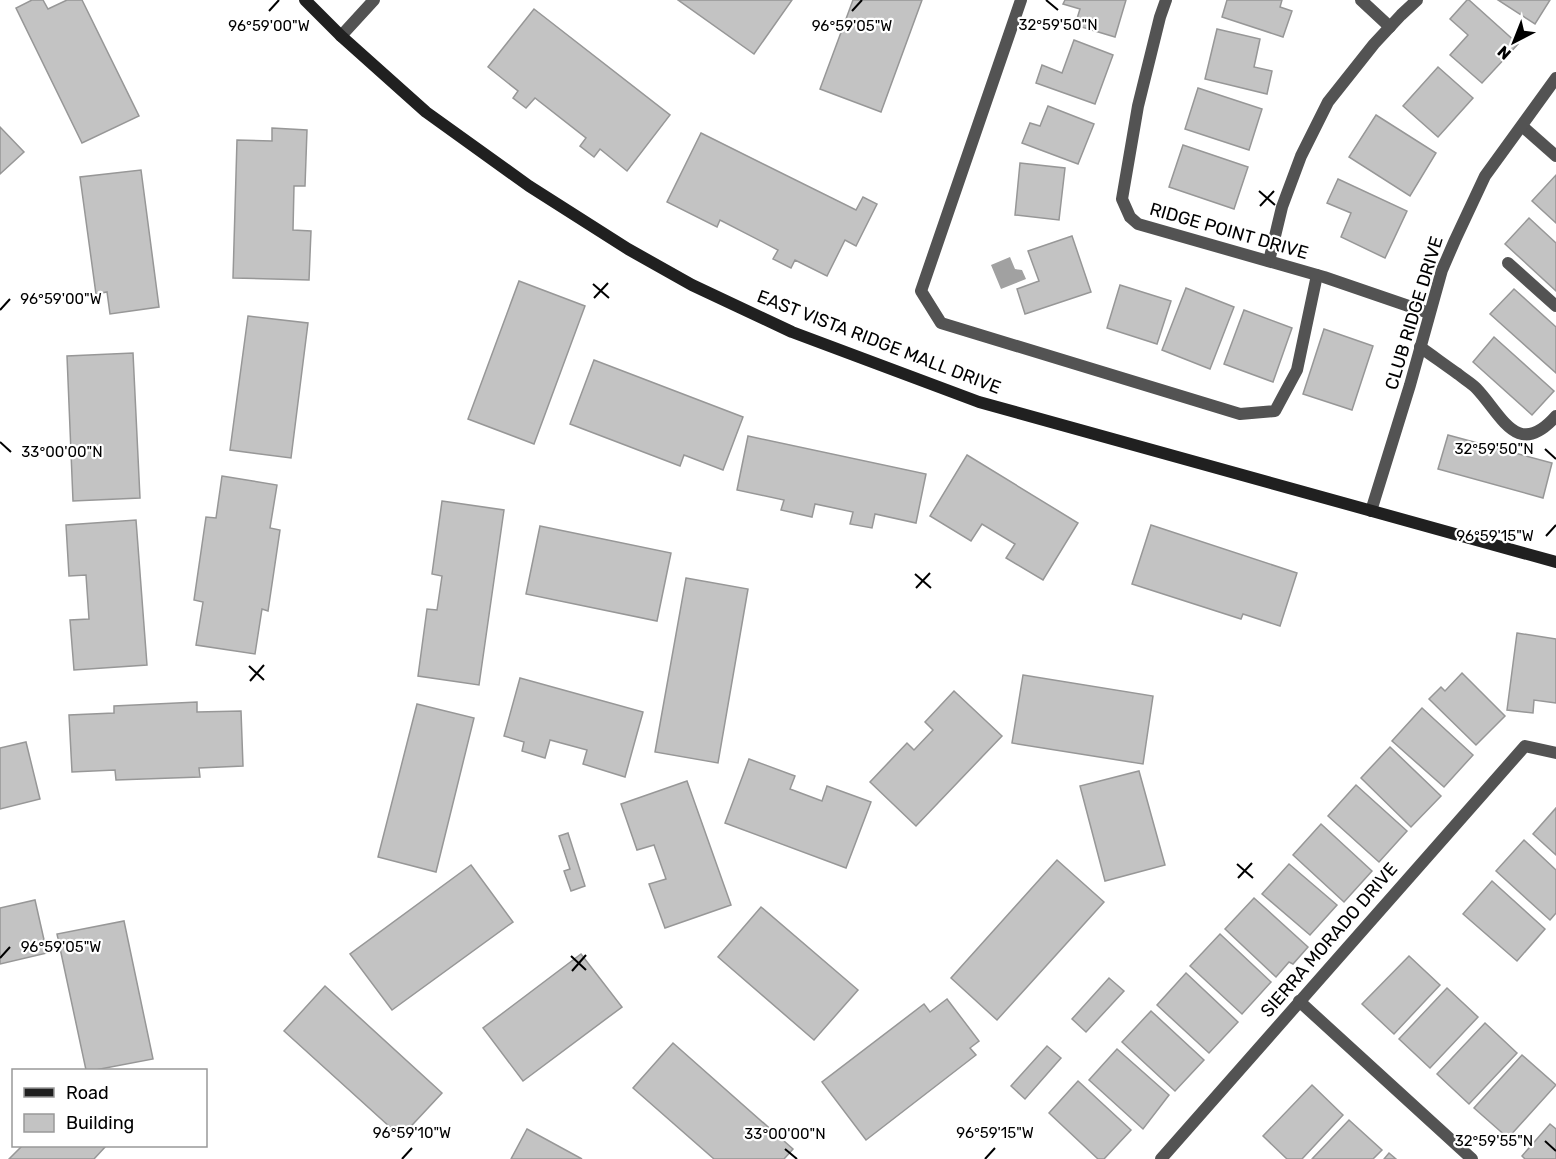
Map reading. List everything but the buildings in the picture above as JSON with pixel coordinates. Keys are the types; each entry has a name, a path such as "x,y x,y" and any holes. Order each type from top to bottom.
{"main road":[{"name":"EAST VISTA RIDGE MALL DRIVE","path":"305,0 341,36 426,112 539,192 628,249 692,285 792,332 979,402 1556,562"}],"street":[{"path":"341,36 375,0"},
{"path":"1021,0 921,291 942,323 1240,414 1275,411 1297,370 1317,275"},
{"name":"RIDGE POINT DRIVE","path":"1166,0 1138,106 1122,199 1130,217 1138,224 1317,275 1429,313"},
{"path":"1360,0 1390,27"},
{"path":"1269,261 1282,207 1301,156 1328,102 1390,27 1417,0"},
{"name":"CLUB RIDGE DRIVE","path":"1371,511 1442,270 1485,176 1556,78"},
{"path":"1522,126 1556,156"},
{"path":"1508,263 1556,306"},
{"path":"1420,347 1476,387 1512,431 1519,434 1533,434 1547,426 1556,416"},
{"name":"SIERRA MORADO DRIVE","path":"1161,1159 1525,746 1556,753"},
{"path":"1299,1002 1472,1159"}],"shaded area":[{"path":"1010,257 1015,269 1022,270 1026,279 1001,289 991,265"}]}
